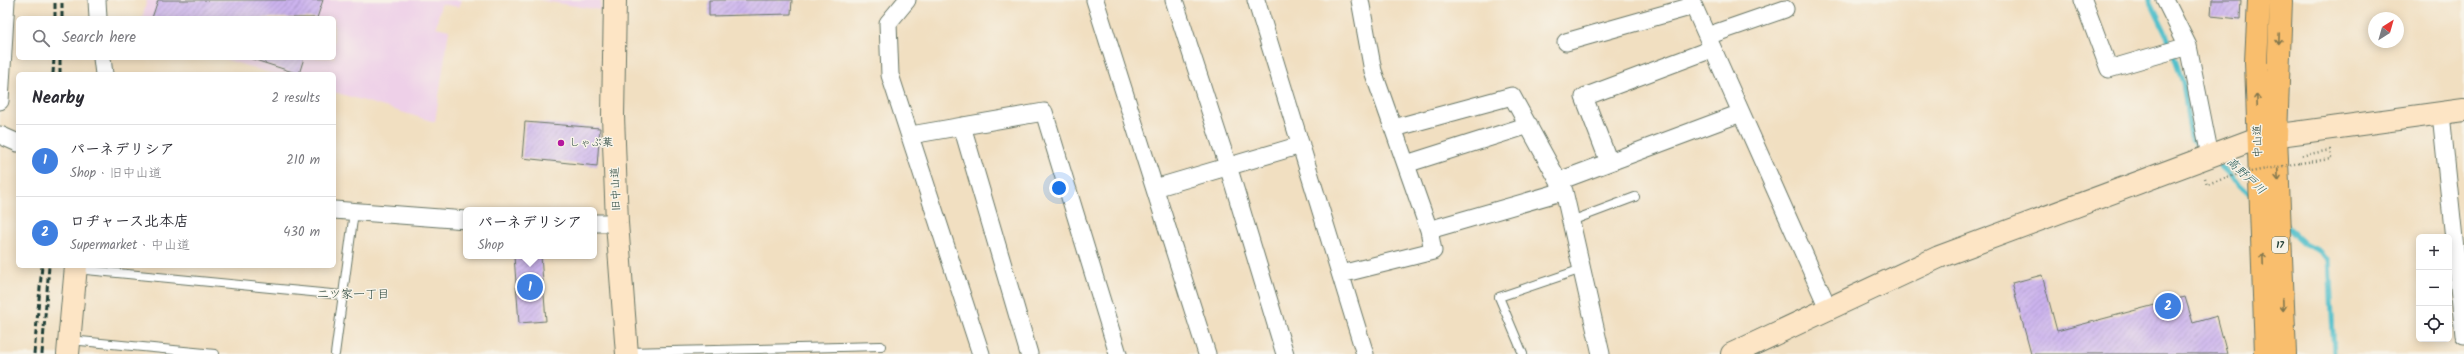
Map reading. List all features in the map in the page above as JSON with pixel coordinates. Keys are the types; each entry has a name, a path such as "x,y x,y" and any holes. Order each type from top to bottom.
{"highway":[{"name":"中山道","path":"2259,0 2256,62 2267,137 2284,354"},
{"name":"中山道","path":"2266,354 2267,137 2281,0"}],"street":[{"path":"0,101 6,0"},
{"path":"97,0 98,16"},
{"name":"旧中山道","path":"615,0 613,116 617,223 626,353"},
{"path":"907,0 888,23 890,75 911,135 981,354"},
{"path":"1095,0 1207,354"},
{"path":"1174,0 1228,166 1285,354"},
{"path":"1256,0 1365,354"},
{"path":"1341,274 1433,250 1429,230 1373,72 1360,0"},
{"path":"2083,0 2108,69 2188,46"},
{"path":"2165,0 2188,46 2210,165"},
{"path":"1566,42 1692,3 1828,308"},
{"path":"1609,162 1584,97 1785,9"},
{"path":"102,60 104,72"},
{"path":"1394,128 1512,96 1562,186 1601,354"},
{"path":"1732,354 1939,257 2210,165 2267,137 2464,110"},
{"path":"911,135 1044,112 1118,354"},
{"path":"1429,230 1562,186 1609,162 1741,113"},
{"path":"2441,114 2464,335"},
{"path":"1406,164 1528,125"},
{"path":"962,126 1029,354"},
{"path":"0,135 16,142"},
{"path":"1155,188 1301,145"},
{"path":"336,210 463,220"},
{"path":"597,223 617,223"},
{"path":"69,347 76,268"}],"lane":[{"path":"1571,222 1635,198"},
{"path":"335,354 354,212"},
{"path":"86,268 342,295"},
{"path":"1523,354 1499,297 1582,269"},
{"path":"626,353 881,346"},
{"path":"69,347 214,354"}],"path":[{"path":"2210,165 2204,176 2207,184 2239,174 2331,159 2330,150 2300,156"}],"shaded area":[{"path":"147,0 462,0 459,7 441,4 436,27 449,30 435,122 336,93 336,72 267,72 228,60 336,60 336,16 143,16"},
{"path":"538,0 601,0 600,10"}],"building":[{"path":"158,0 323,0 318,16 153,16"},
{"path":"709,0 792,0 791,14 709,16"},
{"path":"2212,0 2241,0 2240,19 2211,16"},
{"path":"255,60 303,60 300,72 293,72"},
{"name":"しゃぶ葉","path":"525,122 600,128 597,166 522,158"},
{"path":"514,259 541,259 546,321 519,323"},
{"path":"2042,275 2057,331 2185,297 2193,323 2217,316 2227,354 2031,354 2012,283"}],"waterway":[{"name":"高野戸川","path":"2150,0 2166,33 2183,83 2191,139 2203,151"},
{"name":"高野戸川","path":"2214,160 2253,197"},
{"name":"高野戸川","path":"2286,226 2305,244 2319,251 2329,260 2334,354"}],"railway":[{"path":"55,0 55,16"},
{"path":"62,0 62,16"},
{"path":"53,72 54,60"},
{"path":"60,60 60,72"},
{"path":"34,354 42,268"},
{"path":"42,354 49,268"}],"place":[{"name":"しゃぶ葉","path":"561,143"},
{"name":"パーネデリシア","path":"530,287"},
{"name":"ロヂャース北本店","path":"2168,306"}],"district":[{"name":"二ツ家一丁目","path":"353,294"}]}
